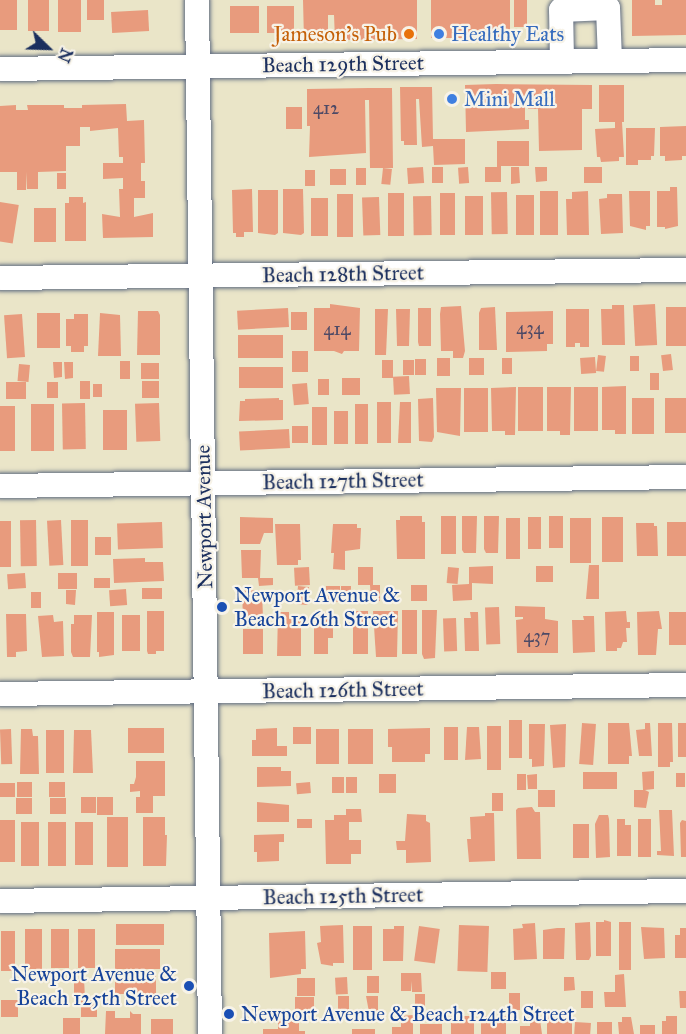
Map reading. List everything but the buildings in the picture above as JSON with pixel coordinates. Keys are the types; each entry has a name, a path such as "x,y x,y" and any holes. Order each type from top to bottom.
{"street":[{"name":"Newport Avenue","path":"197,0 210,1034"},
{"path":"562,60 561,10 608,8 610,60"},
{"name":"Beach 129th Street","path":"0,69 686,60"},
{"name":"Beach 128th Street","path":"0,278 686,270"},
{"name":"Beach 127th Street","path":"0,486 686,477"},
{"name":"Beach 126th Street","path":"0,694 686,685"},
{"name":"Beach 125th Street","path":"0,901 686,891"}],"place":[{"name":"Jameson's Pub","path":"409,34"},
{"name":"Healthy Eats","path":"439,34"},
{"name":"Mini Mall","path":"452,99"},
{"name":"Newport Avenue & Beach 126th Street","path":"222,607"},
{"name":"Newport Avenue & Beach 125th Street","path":"189,986"},
{"name":"Newport Avenue & Beach 124th Street","path":"229,1014"}]}
